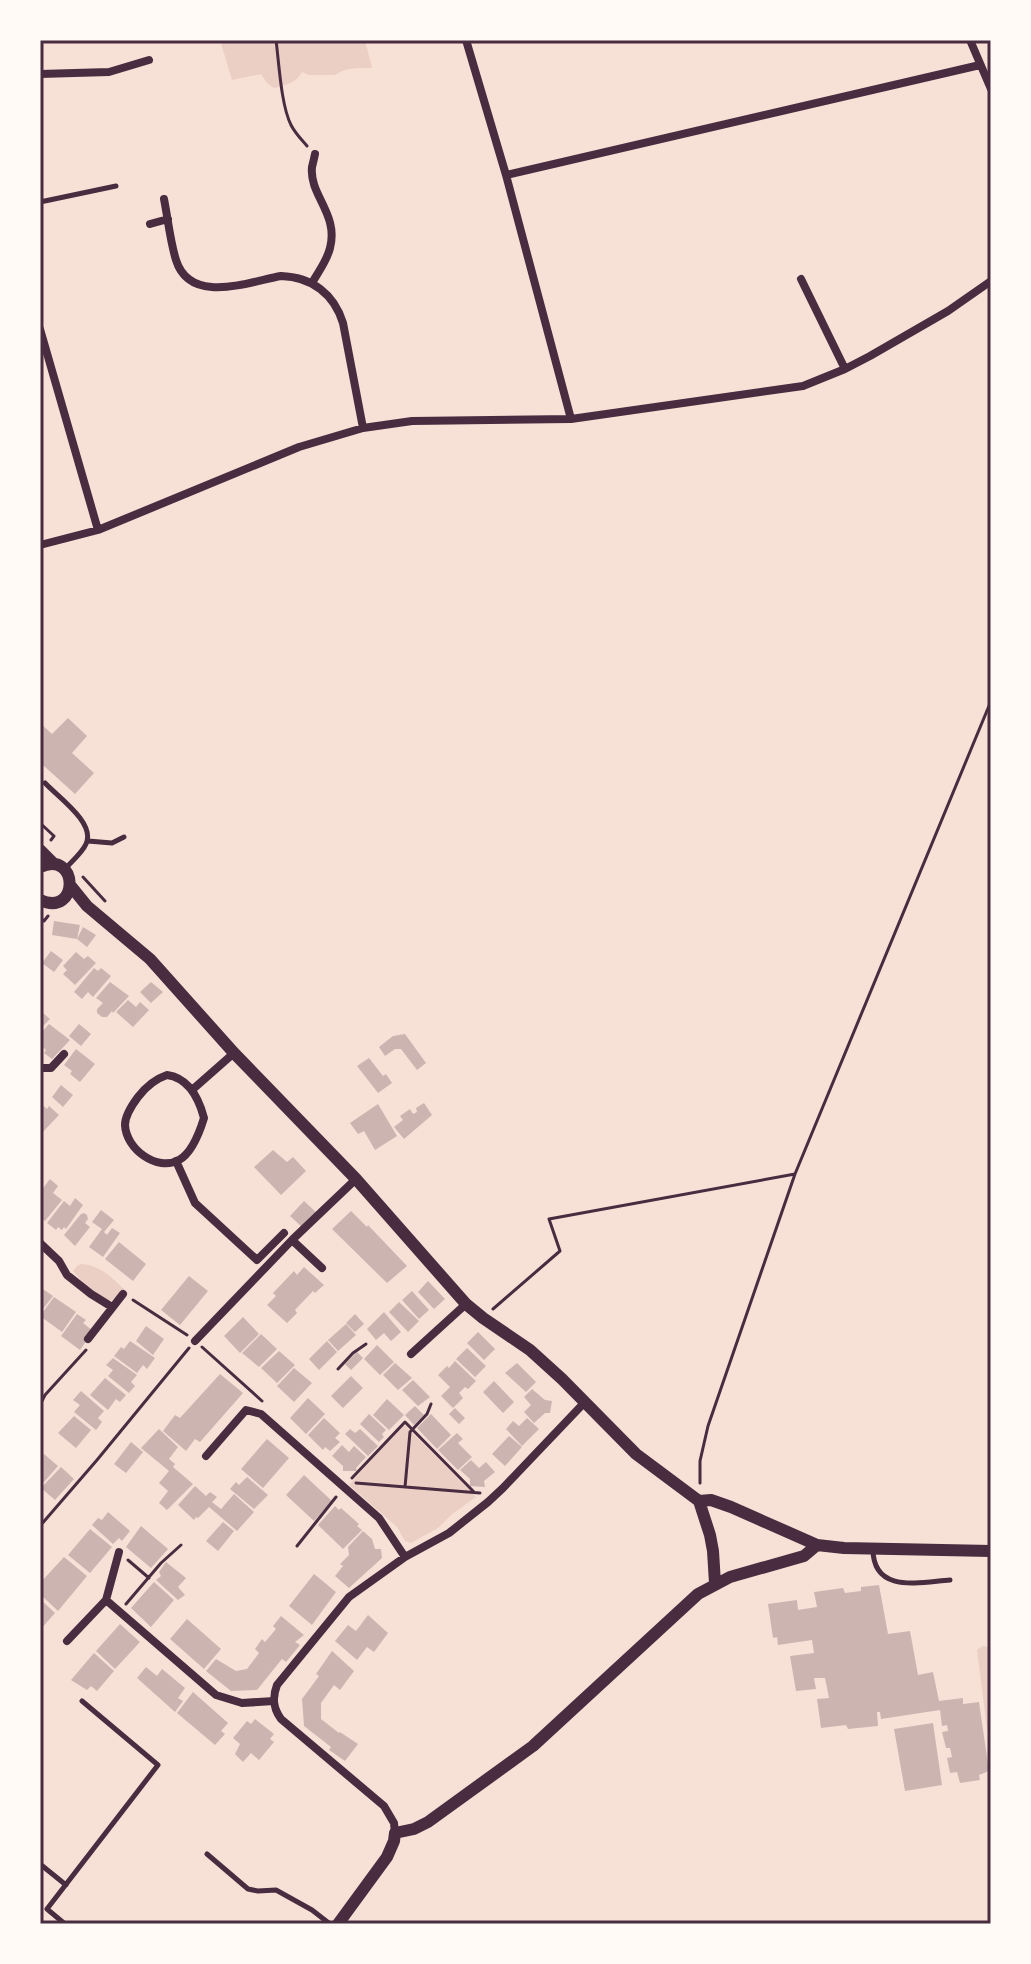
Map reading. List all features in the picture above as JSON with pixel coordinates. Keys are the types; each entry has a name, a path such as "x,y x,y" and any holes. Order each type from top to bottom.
{"street":[{"path":"466,40 506,175 571,419"},
{"path":"970,40 991,89"},
{"path":"40,74 109,72 149,60"},
{"path":"506,175 980,65"},
{"path":"312,283 329,251 331,240 330,220 314,182 312,168 315,154"},
{"path":"164,199 176,261 186,277 201,286 217,288 281,276 300,278 327,294 339,313 363,428"},
{"path":"150,224 168,219"},
{"path":"801,279 845,369"},
{"path":"40,545 98,530 299,447 363,428 412,421 571,419 803,386 845,369 948,311 991,281"},
{"path":"40,329 98,530"},
{"path":"44,846 68,874 70,885 67,895 47,904"},
{"path":"40,867 48,864 59,867"},
{"path":"70,885 87,906 150,959 234,1053 356,1179 466,1304 530,1350 636,1454 699,1501 712,1543 715,1583"},
{"path":"47,904 87,906"},
{"path":"192,1090 234,1053"},
{"path":"40,1068 51,1068 64,1054"},
{"path":"162,1076 173,1076 192,1090 204,1118 189,1151 176,1161 154,1161 137,1150 129,1138 125,1120 141,1094 162,1076"},
{"path":"176,1161 195,1203 257,1260 284,1233"},
{"path":"195,1341 356,1179"},
{"path":"292,1240 322,1268"},
{"path":"40,1243 59,1261 67,1275 112,1307"},
{"path":"88,1339 123,1294"},
{"path":"411,1354 466,1304"},
{"path":"338,1924 391,1850 394,1823 384,1806 281,1719 274,1701 277,1685 349,1597 405,1557 449,1533 488,1502 584,1403"},
{"path":"206,1456 246,1410 261,1414 379,1518 405,1557"},
{"path":"699,1501 711,1500 731,1507 817,1545 991,1551"},
{"path":"395,1833 428,1822 533,1746 698,1594 730,1577 804,1556 817,1545"},
{"path":"67,1641 106,1600 119,1552"},
{"path":"106,1600 216,1695 242,1703 274,1701"}],"lane":[{"path":"40,202 116,186"},
{"path":"45,783 85,824 89,835 85,847 59,867"},
{"path":"88,841 112,843 124,837"},
{"path":"873,1548 876,1571 888,1579 903,1583 950,1580"},
{"path":"65,1924 47,1909 158,1765 82,1701"},
{"path":"207,1854 248,1889 276,1890 330,1924"},
{"path":"40,1864 66,1885"}],"path":[{"path":"276,40 290,123 315,154"},
{"path":"699,1501 700,1461 708,1426 795,1174 991,701"},
{"path":"40,823 54,836 44,846"},
{"path":"483,1318 560,1251 549,1219 795,1174"},
{"path":"40,1405 45,1395 86,1350 88,1339"},
{"path":"40,1526 195,1341"},
{"path":"338,1369 366,1344"},
{"path":"405,1487 412,1429 427,1414 431,1404"},
{"path":"474,1492 405,1422 350,1481 474,1492 480,1493 488,1502"},
{"path":"297,1546 343,1488"},
{"path":"120,1612 181,1545"},
{"path":"119,1552 149,1578"}],"shaded area":[{"path":"220,40 365,40 372,68 348,69 335,75 302,72 287,85 274,88 261,74 232,80"},
{"path":"81,1264 101,1270 127,1292 112,1300 99,1296 73,1271"},
{"path":"404,1424 476,1497 438,1528 411,1543 405,1541 397,1527 349,1485"},
{"path":"982,1646 991,1650 991,1739 977,1650"}],"building":[{"path":"68,718 87,736 72,753 94,773 75,794 44,766 40,770 40,723 52,734"},
{"path":"54,921 80,925 77,939 52,935"},
{"path":"83,927 96,935 87,947 77,939"},
{"path":"51,951 63,960 54,972 42,963"},
{"path":"76,952 96,963 75,985 63,974 67,970 63,966"},
{"path":"94,968 98,971 101,968 111,976 93,997 88,992 82,999 74,992"},
{"path":"110,982 129,996 113,1013 102,1017 97,1009 103,1003 96,998"},
{"path":"151,982 163,992 151,1003 140,992"},
{"path":"128,1000 136,1007 140,1002 149,1010 133,1027 116,1012"},
{"path":"43,1013 50,1019 43,1026 40,1017"},
{"path":"49,1024 70,1040 52,1059 44,1053 46,1050 43,1047 40,1050 40,1034"},
{"path":"79,1024 91,1034 81,1046 69,1036"},
{"path":"405,1034 426,1063 417,1070 401,1049 395,1049 385,1056 379,1047 393,1036"},
{"path":"76,1049 95,1064 80,1082 64,1065"},
{"path":"369,1058 392,1083 378,1093 357,1066"},
{"path":"61,1085 73,1095 63,1107 52,1097"},
{"path":"40,1103 59,1115 40,1135"},
{"path":"424,1103 432,1115 404,1139 394,1127 403,1120 400,1116 410,1109 413,1114 417,1112 416,1108"},
{"path":"378,1104 397,1136 375,1150 364,1131 358,1134 350,1123"},
{"path":"273,1150 287,1162 293,1157 306,1171 281,1195 254,1167"},
{"path":"50,1179 58,1186 53,1193 62,1200 45,1221 40,1217 40,1192"},
{"path":"75,1198 83,1205 66,1229 58,1227 56,1230 47,1223 64,1201 70,1206"},
{"path":"304,1201 317,1213 303,1228 290,1216"},
{"path":"101,1210 114,1220 104,1232 107,1235 112,1228 120,1233 103,1257 89,1247 102,1229 92,1222"},
{"path":"351,1211 407,1266 387,1283 332,1229"},
{"path":"84,1213 88,1219 85,1223 90,1227 75,1246 64,1235"},
{"path":"119,1242 146,1264 133,1281 105,1259"},
{"path":"304,1267 324,1285 315,1293 313,1291 287,1323 267,1305 276,1296 273,1293 294,1271 297,1275"},
{"path":"189,1276 208,1291 180,1325 161,1310"},
{"path":"428,1281 445,1299 434,1309 418,1292"},
{"path":"40,1287 53,1296 40,1313"},
{"path":"412,1291 429,1310 419,1319 402,1300"},
{"path":"54,1297 76,1312 62,1332 40,1316"},
{"path":"399,1302 419,1321 408,1332 389,1312"},
{"path":"384,1312 401,1332 391,1341 384,1333 376,1340 367,1329"},
{"path":"77,1314 86,1320 83,1323 93,1331 80,1350 61,1336"},
{"path":"355,1314 364,1324 355,1332 346,1323"},
{"path":"243,1317 259,1334 240,1353 224,1336"},
{"path":"346,1324 356,1335 338,1351 328,1340"},
{"path":"146,1326 164,1339 153,1355 136,1341"},
{"path":"478,1332 495,1349 484,1360 467,1343"},
{"path":"261,1334 277,1349 259,1367 242,1353"},
{"path":"130,1341 155,1358 147,1369 143,1365 137,1373 114,1356"},
{"path":"327,1341 337,1352 319,1370 309,1359"},
{"path":"377,1345 394,1362 380,1375 364,1359"},
{"path":"467,1348 486,1366 475,1377 456,1359"},
{"path":"279,1351 295,1365 277,1383 261,1368"},
{"path":"357,1352 363,1358 351,1370 345,1364"},
{"path":"113,1358 137,1375 131,1382 135,1386 129,1393 108,1376 113,1370 106,1365"},
{"path":"455,1361 476,1381 459,1393 463,1398 453,1408 441,1396 450,1387 438,1375"},
{"path":"395,1363 412,1378 398,1390 383,1375"},
{"path":"517,1363 536,1382 526,1392 505,1373"},
{"path":"294,1368 312,1383 294,1402 277,1386"},
{"path":"220,1374 243,1393 200,1442 195,1439 186,1451 163,1431 175,1415 180,1418"},
{"path":"351,1376 363,1388 343,1408 331,1396"},
{"path":"105,1378 126,1395 120,1402 116,1399 108,1410 90,1395"},
{"path":"413,1380 430,1397 418,1406 402,1390"},
{"path":"494,1381 514,1402 503,1413 483,1392"},
{"path":"532,1389 545,1400 552,1401 550,1413 545,1413 534,1423 524,1412 531,1405 524,1397"},
{"path":"81,1391 104,1411 98,1418 102,1422 96,1430 74,1412 80,1405 73,1400"},
{"path":"308,1398 325,1414 306,1434 290,1418"},
{"path":"387,1399 404,1415 389,1430 373,1415"},
{"path":"415,1406 424,1415 414,1425 405,1415"},
{"path":"455,1408 465,1418 459,1424 449,1414"},
{"path":"369,1414 386,1430 379,1442 360,1424"},
{"path":"431,1414 451,1435 437,1449 417,1428"},
{"path":"74,1416 91,1430 76,1448 58,1433"},
{"path":"324,1418 340,1433 335,1438 340,1442 330,1451 325,1447 323,1450 308,1435"},
{"path":"527,1418 539,1429 522,1446 506,1429 513,1421 519,1426"},
{"path":"159,1429 178,1447 169,1459 175,1464 173,1467 193,1484 167,1510 159,1503 168,1491 159,1483 169,1471 141,1448"},
{"path":"350,1429 355,1433 360,1429 378,1446 368,1456 345,1434"},
{"path":"457,1433 463,1439 458,1443 472,1457 458,1470 438,1450"},
{"path":"509,1436 522,1447 505,1466 492,1454"},
{"path":"267,1439 289,1458 263,1488 241,1469"},
{"path":"131,1442 143,1452 126,1473 114,1464"},
{"path":"342,1445 349,1452 354,1446 366,1457 356,1468 357,1471 343,1471 343,1466 332,1456"},
{"path":"44,1454 58,1466 40,1483 40,1458"},
{"path":"471,1460 479,1468 486,1462 495,1472 484,1481 485,1487 470,1486 470,1479 460,1470"},
{"path":"61,1467 74,1479 55,1500 41,1488"},
{"path":"304,1475 332,1501 314,1521 286,1495"},
{"path":"247,1477 268,1495 254,1509 230,1489"},
{"path":"195,1486 206,1496 210,1492 217,1497 212,1502 221,1509 234,1494 254,1512 237,1531 209,1507 194,1520 178,1505"},
{"path":"335,1506 359,1524 357,1526 362,1530 343,1549 318,1525"},
{"path":"108,1512 130,1531 122,1541 119,1538 113,1544 92,1525 98,1518 102,1520"},
{"path":"223,1522 234,1531 218,1551 206,1541"},
{"path":"141,1526 168,1549 151,1568 126,1547"},
{"path":"90,1529 112,1547 90,1573 68,1555"},
{"path":"363,1531 372,1539 375,1549 381,1549 382,1558 349,1588 335,1576 343,1566 340,1564 349,1555 348,1547"},
{"path":"64,1557 87,1576 58,1611 40,1594 40,1583"},
{"path":"166,1562 186,1578 178,1587 185,1595 178,1600 156,1580 161,1576 159,1572"},
{"path":"314,1574 336,1592 312,1625 289,1606"},
{"path":"154,1582 174,1600 151,1627 131,1608"},
{"path":"879,1585 888,1634 910,1631 918,1675 933,1672 939,1701 963,1698 963,1704 979,1702 989,1771 979,1775 980,1780 960,1783 957,1772 950,1773 947,1758 952,1757 942,1732 948,1731 947,1725 942,1726 940,1710 881,1719 880,1712 877,1712 878,1726 821,1728 817,1699 829,1698 825,1678 814,1678 816,1689 796,1691 790,1656 814,1653 812,1640 778,1645 777,1637 773,1638 768,1604 797,1600 798,1610 817,1607 814,1592 843,1588 845,1593"},
{"path":"40,1599 55,1613 40,1630"},
{"path":"368,1615 388,1633 374,1652 367,1647 357,1660 335,1641 348,1625 356,1631"},
{"path":"281,1616 304,1635 295,1642 300,1645 286,1662 282,1659 257,1690 231,1691 206,1671 216,1659 236,1671 247,1669 259,1653 255,1649 262,1639 265,1642 276,1629 273,1626"},
{"path":"187,1619 221,1649 204,1669 170,1639"},
{"path":"120,1624 140,1642 115,1669 96,1651"},
{"path":"332,1651 354,1671 340,1690 334,1685 321,1703 321,1719 358,1744 345,1761 304,1726 302,1699"},
{"path":"94,1653 114,1671 97,1691 91,1686 87,1690 71,1680"},
{"path":"146,1667 157,1676 162,1669 185,1688 178,1698 183,1701 175,1712 137,1678"},
{"path":"193,1692 228,1723 221,1731 225,1734 215,1745 177,1713"},
{"path":"255,1719 274,1734 270,1739 274,1742 259,1760 251,1753 243,1762 235,1754 240,1744 233,1738 247,1721 251,1724"},
{"path":"933,1723 942,1785 905,1791 894,1729"}]}
